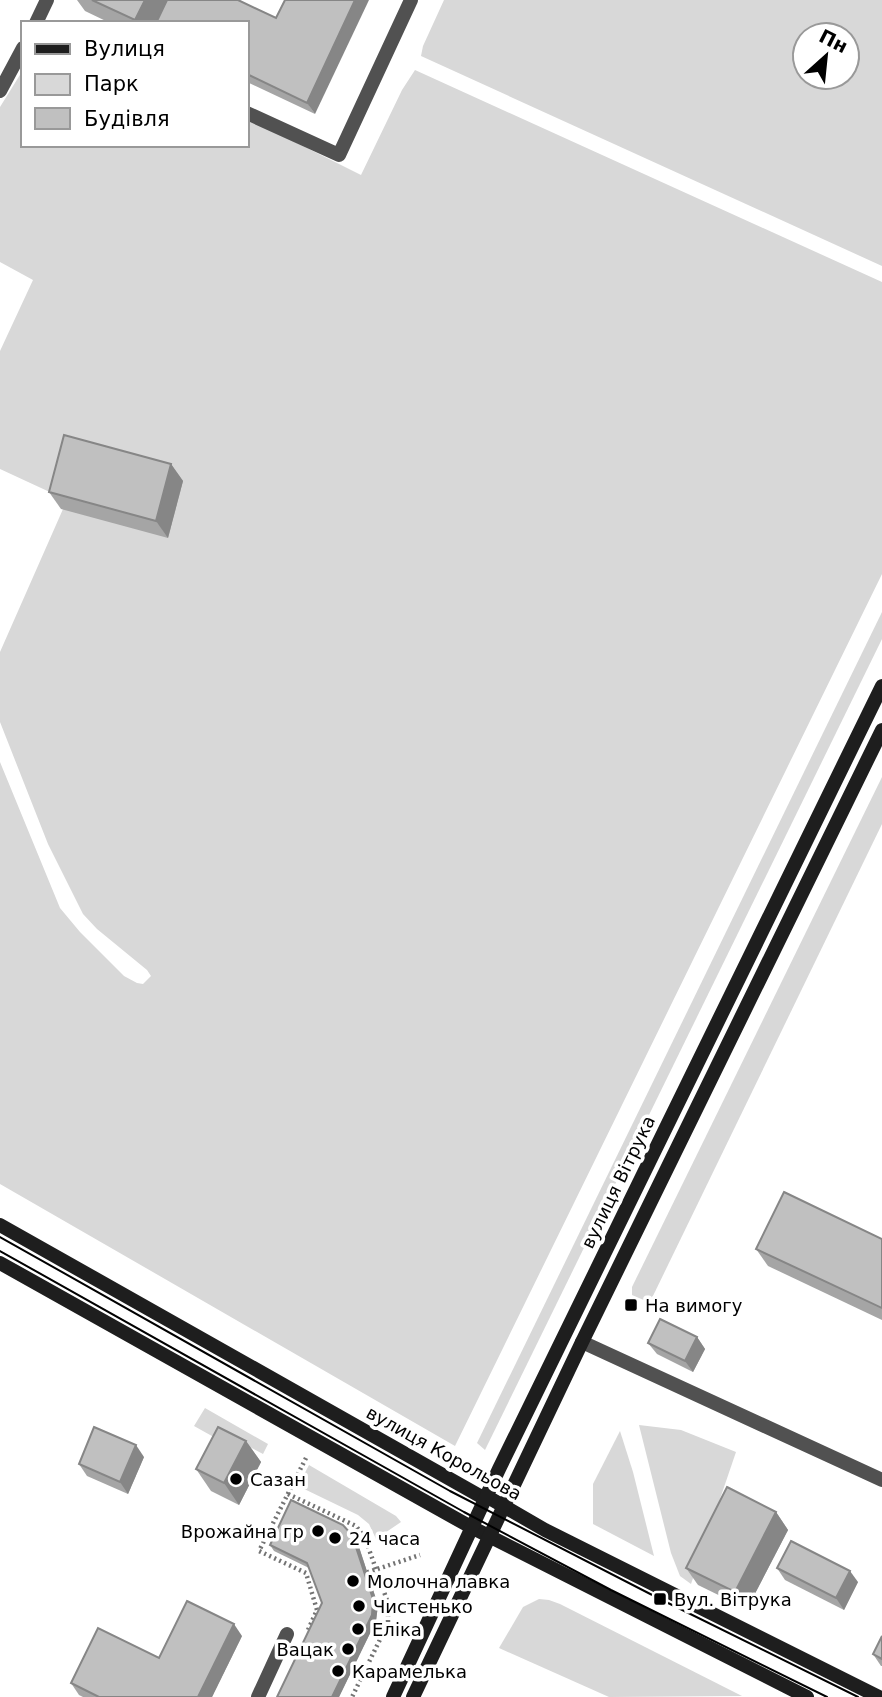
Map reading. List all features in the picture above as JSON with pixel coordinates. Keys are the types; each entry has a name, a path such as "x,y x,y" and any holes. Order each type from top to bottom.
{"main road":[{"name":"вулиця Вітрука","path":"393,1697 471,1527 882,686"},
{"path":"412,1697 491,1537 582,1342 882,730"},
{"name":"вулиця Корольова","path":"0,1225 480,1496 486,1496 504,1508 878,1697"},
{"path":"0,1263 471,1527 807,1697"}],"lane":[{"path":"41,21 47,0"},
{"path":"248,113 339,155 411,0"},
{"path":"0,91 21,52"},
{"path":"582,1342 882,1480"},
{"path":"258,1697 286,1634"}],"path":[{"path":"303,1464 259,1551 306,1573 317,1610 307,1632"},
{"path":"288,1493 356,1525 366,1538 388,1603 388,1623 352,1697"},
{"path":"274,1522 286,1528"},
{"path":"355,1576 420,1555"},
{"path":"311,1590 322,1586"}],"green space":[{"path":"444,0 882,0 882,266 421,56"},
{"path":"415,70 882,282 882,574 455,1446 0,1184 0,762 60,908 124,976 143,984 151,976 83,914 48,844 0,722 0,652 67,500 0,469 0,351 33,280 0,262 0,107 21,73 21,147 248,147 248,118 361,175 402,90"},
{"path":"882,612 882,639 485,1450 477,1443"},
{"path":"882,777 882,824 651,1300 646,1301 632,1295 632,1287"},
{"path":"205,1408 268,1444 263,1454 233,1438 228,1445 194,1426"},
{"path":"639,1425 681,1430 736,1452 691,1584 680,1576 671,1553"},
{"path":"620,1431 654,1556 593,1524 593,1484"},
{"path":"309,1465 396,1516 401,1522 376,1539 369,1524 358,1515 298,1486"},
{"path":"539,1599 560,1604 742,1696 609,1697 499,1648 523,1607"}],"building":[{"path":"92,0 145,0 135,20"},
{"path":"167,0 238,0 276,18 285,0 355,0 307,103 248,74 248,21 157,21"},
{"path":"64,435 171,464 156,521 49,492"},
{"path":"784,1192 882,1239 882,1308 756,1249"},
{"path":"660,1319 697,1337 685,1361 648,1343"},
{"path":"94,1427 136,1445 120,1482 79,1464"},
{"path":"218,1427 246,1441 224,1483 196,1469"},
{"path":"727,1487 776,1512 735,1592 686,1568"},
{"path":"291,1500 343,1525 352,1535 373,1599 372,1615 332,1697 277,1697 322,1603 307,1563 270,1545"},
{"path":"791,1541 850,1571 836,1598 777,1568"},
{"path":"187,1601 234,1624 198,1697 99,1697 71,1683 98,1628 159,1658"},
{"path":"882,1636 882,1659 873,1654"}],"tram line":[{"path":"0,1237 450,1491 858,1697"},
{"path":"0,1251 464,1512 611,1590 827,1697"}],"place":[{"name":"На вимогу","path":"631,1305"},
{"name":"Сазан","path":"236,1479"},
{"name":"Врожайна гр","path":"318,1531"},
{"name":"24 часа","path":"335,1538"},
{"name":"Молочна лавка","path":"353,1581"},
{"name":"Вул. Вітрука","path":"660,1599"},
{"name":"Чистенько","path":"359,1606"},
{"name":"Еліка","path":"358,1629"},
{"name":"Вацак","path":"348,1649"},
{"name":"Карамелька","path":"338,1671"}]}
